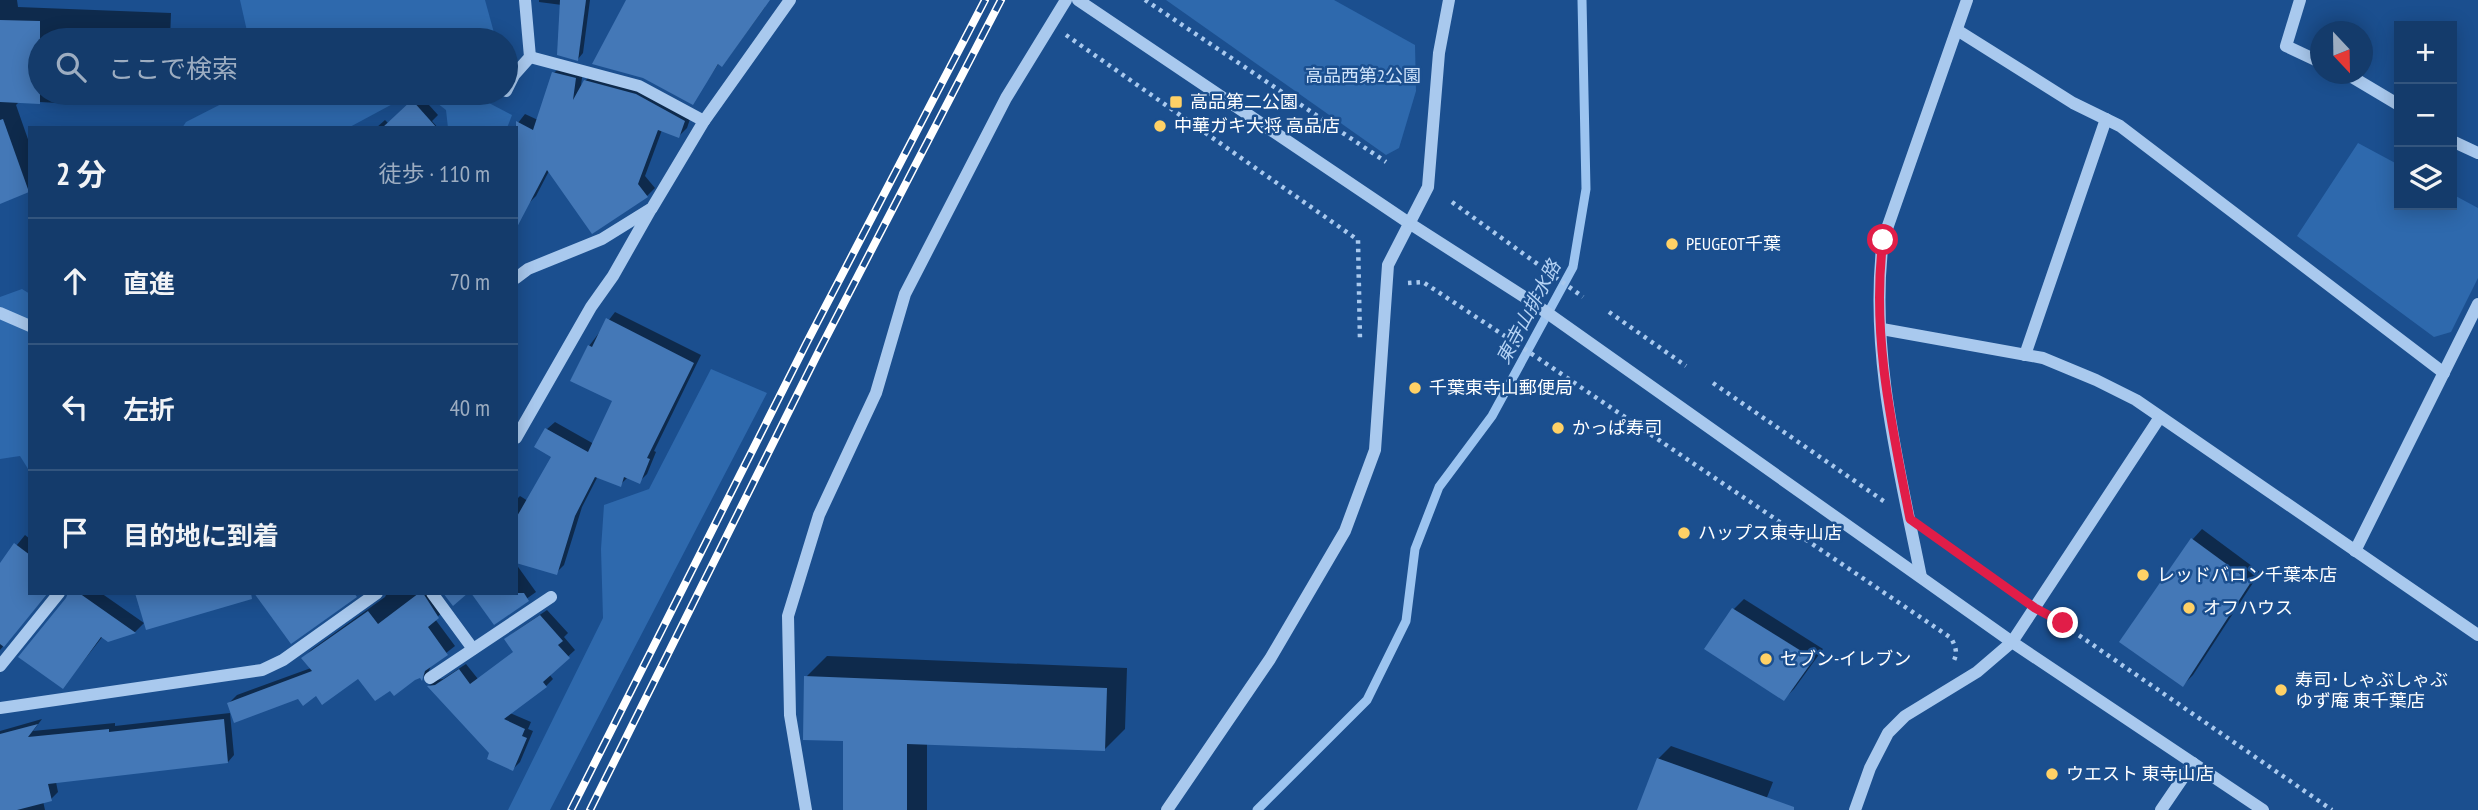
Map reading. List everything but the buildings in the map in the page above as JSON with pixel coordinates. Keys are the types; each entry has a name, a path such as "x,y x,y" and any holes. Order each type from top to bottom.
{"street":[{"path":"518,70 530,57 524,0"},
{"path":"518,435 591,307 613,276 704,121 790,0"},
{"path":"806,810 790,715 788,616 819,515 876,393 905,294 1006,98 1066,0"},
{"path":"1078,0 1409,223 1529,300 2012,642 2263,810"},
{"path":"1167,810 1270,659 1345,531 1376,450 1388,265 1428,187 1439,53 1449,0"},
{"path":"1921,577 1886,396 1879,276 1883,240 1967,0"},
{"path":"2300,0 2286,46 2310,57"},
{"path":"1956,30 2073,103 2120,126 2444,373"},
{"path":"530,57 639,86 704,121"},
{"path":"2364,84 2394,102"},
{"path":"2025,355 2106,120"},
{"path":"2457,143 2478,153"},
{"path":"518,276 528,269 602,239 652,208"},
{"path":"2355,551 2478,304"},
{"path":"0,313 28,325"},
{"path":"1882,329 2043,358 2136,400 2478,635"},
{"path":"1855,810 1870,768 1888,733 1905,716 1977,672 2012,642 2160,417"},
{"path":"0,666 56,595"},
{"path":"0,708 262,670 283,660 374,595"},
{"path":"433,595 473,649"},
{"path":"430,678 551,597"},
{"path":"2161,810 2193,763"}],"path":[{"path":"1145,0 1385,162"},
{"path":"1051,24 1359,240 1360,346"},
{"path":"1452,202 1583,297"},
{"path":"1408,283 1423,282 1951,638 1956,656 1951,665"},
{"path":"1609,312 1686,366"},
{"path":"1713,383 2035,608 2063,623 2332,810"}],"green space":[{"path":"240,0 485,0 493,28 246,28"},
{"name":"高品西第2公園","path":"1166,0 1334,0 1415,45 1416,91 1399,148 1386,155"},
{"path":"219,105 391,105 352,126 183,126 186,122"},
{"path":"440,105 493,105 512,115 508,126 448,126 446,110"},
{"path":"2358,143 2394,162 2394,210 2457,210 2457,197 2478,208 2478,278 2451,332 2434,337 2297,236"},
{"path":"22,289 28,293 28,469 20,456 0,459 0,297"},
{"path":"711,369 767,393 550,810 508,810 603,618 601,549 604,505 649,489"}],"waterway":[{"name":"東寺山排水路","path":"1257,810 1367,700 1406,621 1415,549 1439,487 1492,416 1573,267 1586,189 1582,0"}],"railway":[{"path":"571,810 806,344 985,0"},
{"path":"590,810 819,351 1001,0"}],"place":[{"name":"高品第二公園","path":"1176,102"},
{"name":"中華ガキ大将 高品店","path":"1160,126"},
{"name":"PEUGEOT千葉","path":"1672,244"},
{"name":"千葉東寺山郵便局","path":"1415,388"},
{"name":"かっぱ寿司","path":"1558,428"},
{"name":"ハップス東寺山店","path":"1684,533"},
{"name":"レッドバロン千葉本店","path":"2143,575"},
{"name":"オフハウス","path":"2189,608"},
{"name":"セブン-イレブン","path":"1766,659"},
{"name":"寿司･しゃぶしゃぶ ゆず庵 東千葉店","path":"2281,690"},
{"name":"ウエスト 東寺山店","path":"2052,774"}],"route":[{"path":"1883,240 1879,276 1886,396 1910,519 2035,608 2063,623"}]}
